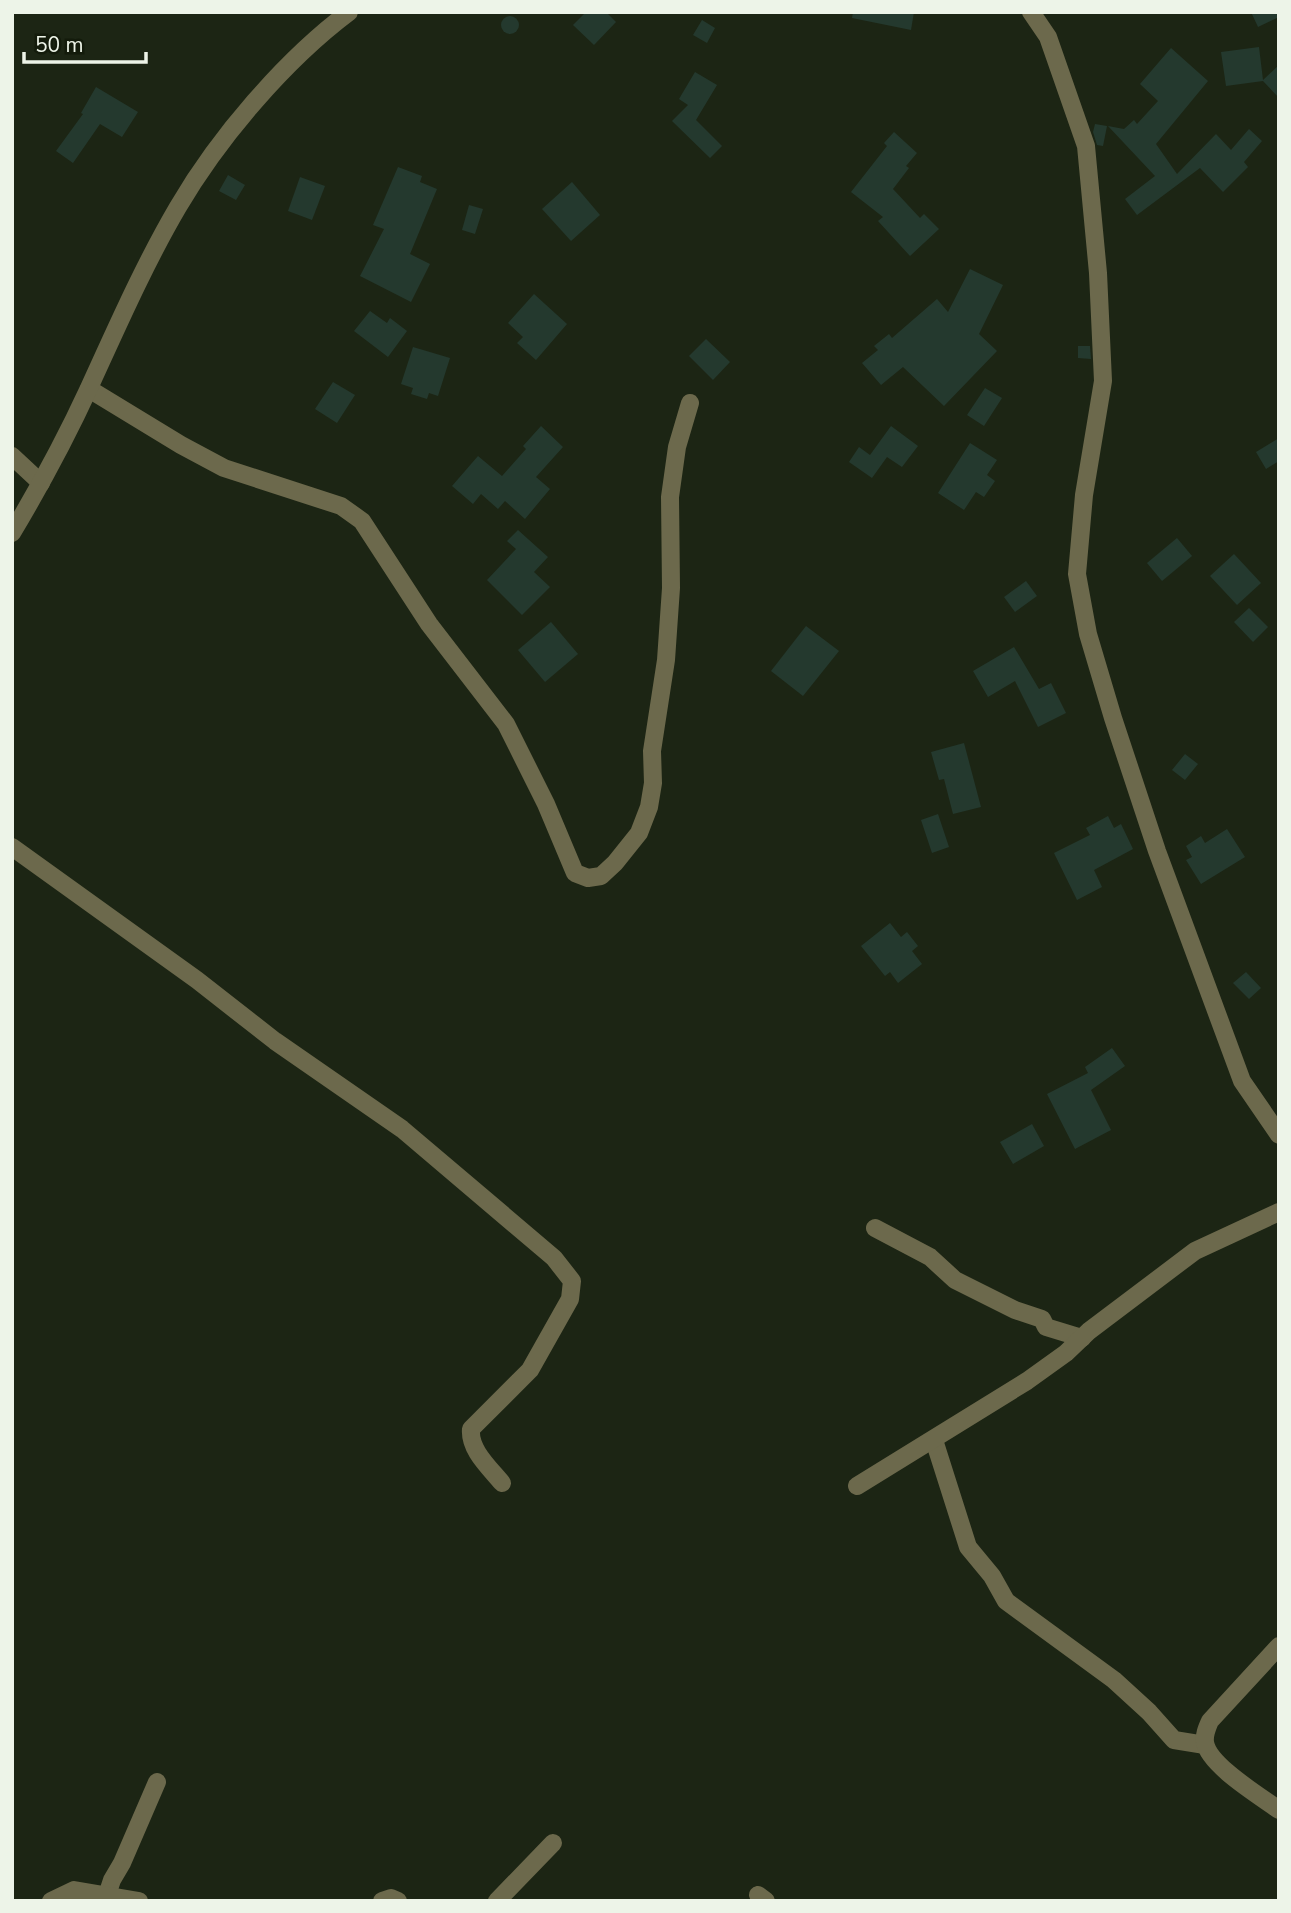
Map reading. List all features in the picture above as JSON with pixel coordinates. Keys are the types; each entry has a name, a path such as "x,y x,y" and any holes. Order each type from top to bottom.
{"street":[{"path":"12,533 41,483 89,389 122,312 179,206 231,129 318,36 349,12"},
{"path":"1031,12 1048,37 1086,146 1098,273 1103,381 1084,495 1077,574 1088,634 1157,851 1237,1069 1242,1082 1279,1135"},
{"path":"89,389 181,445 224,467 341,506 362,521 429,624 506,724 546,804 575,873 589,878 601,876 615,863 639,833 649,807 653,783 652,751 666,660 671,588 670,497 677,447 690,403"},
{"path":"12,456 41,483"},
{"path":"12,847 197,980 275,1041 402,1129 554,1258 572,1281 570,1299 530,1370 471,1429 470,1438 477,1451 502,1483"},
{"path":"857,1486 1027,1381 1195,1251 1279,1212"},
{"path":"875,1228 930,1257 955,1280 1015,1310 1042,1319 1046,1327 1082,1338"},
{"path":"934,1440 968,1547 992,1576 1006,1601 1114,1680 1149,1712 1174,1740 1205,1745"},
{"path":"1279,1646 1210,1721 1205,1745 1212,1759 1279,1810"},
{"path":"107,1895 157,1782"},
{"path":"497,1901 553,1843"},
{"path":"51,1901 74,1890 139,1901"},
{"path":"382,1901 391,1898 398,1901"}],"building":[{"path":"586,12 606,12 616,22 594,45 573,25"},
{"path":"853,12 914,12 911,30 852,18"},
{"path":"1251,12 1279,12 1279,17 1258,27"},
{"path":"506,16 514,16 519,25 517,32 506,34 501,29 501,21"},
{"path":"702,20 715,28 707,43 693,35"},
{"path":"1259,47 1263,80 1279,65 1279,98 1263,81 1226,86 1221,52"},
{"path":"1171,48 1208,81 1156,144 1177,174 1216,134 1231,150 1249,129 1262,141 1244,162 1248,167 1223,192 1200,168 1137,215 1125,199 1155,176 1108,126 1124,129 1134,120 1137,124 1158,101 1140,84"},
{"path":"695,72 717,85 696,120 722,146 710,158 672,121 688,105 679,99"},
{"path":"96,87 138,112 122,137 100,124 73,163 56,151 83,114 81,113"},
{"path":"1095,124 1107,126 1103,146 1097,145 1093,132"},
{"path":"894,132 917,153 893,189 920,218 924,214 939,229 910,256 878,221 883,217 851,192 887,146 884,143"},
{"path":"398,167 422,176 420,182 437,189 410,254 430,264 411,302 360,276 384,229 373,225"},
{"path":"228,175 245,185 236,200 219,191"},
{"path":"300,177 325,186 312,220 288,211"},
{"path":"572,182 600,215 571,241 542,209"},
{"path":"469,205 483,209 475,234 462,230"},
{"path":"970,269 1003,285 979,334 997,351 944,406 903,367 881,385 862,363 878,350 874,346 889,334 892,338 937,299 948,312"},
{"path":"534,294 567,324 536,360 517,343 523,337 508,323"},
{"path":"370,311 387,323 390,318 407,331 388,357 354,331"},
{"path":"706,339 730,362 713,380 689,356"},
{"path":"1078,346 1090,346 1091,359 1078,358"},
{"path":"413,347 450,358 438,396 429,393 427,399 411,394 413,388 401,384"},
{"path":"333,382 355,395 337,423 315,409"},
{"path":"985,388 1002,398 984,426 967,415"},
{"path":"541,426 563,447 536,477 550,489 525,519 505,501 498,509 481,494 473,504 452,486 478,456 502,476 526,449 523,446"},
{"path":"891,426 918,446 902,467 887,457 872,478 849,462 859,447 870,455"},
{"path":"1279,438 1279,461 1266,469 1256,452"},
{"path":"970,443 997,460 987,475 995,481 984,497 976,492 964,510 938,493"},
{"path":"518,530 548,557 534,572 550,587 522,615 487,580 516,549 507,541"},
{"path":"1177,538 1192,556 1162,581 1147,563"},
{"path":"1234,554 1261,583 1237,605 1210,576"},
{"path":"1026,581 1037,596 1015,612 1004,597"},
{"path":"1249,608 1268,627 1253,642 1234,622"},
{"path":"551,622 578,654 545,682 518,650"},
{"path":"806,626 839,651 803,696 771,671"},
{"path":"1014,647 1039,689 1051,683 1066,713 1038,727 1015,681 988,697 973,671"},
{"path":"964,743 981,807 953,814 944,779 939,780 931,752"},
{"path":"1185,754 1198,764 1185,780 1172,770"},
{"path":"938,814 949,847 932,853 921,820"},
{"path":"1108,816 1114,828 1121,824 1133,849 1094,870 1102,887 1077,900 1054,853 1090,835 1086,828"},
{"path":"1227,829 1245,857 1201,884 1186,860 1192,857 1186,846 1201,836 1205,843"},
{"path":"890,923 901,937 907,932 918,946 912,951 922,964 898,983 890,972 885,976 861,946"},
{"path":"1246,972 1261,988 1249,999 1233,983"},
{"path":"1112,1048 1125,1066 1091,1090 1111,1130 1075,1149 1047,1094 1088,1073 1085,1067"},
{"path":"1032,1124 1044,1146 1013,1164 1000,1142"}]}
